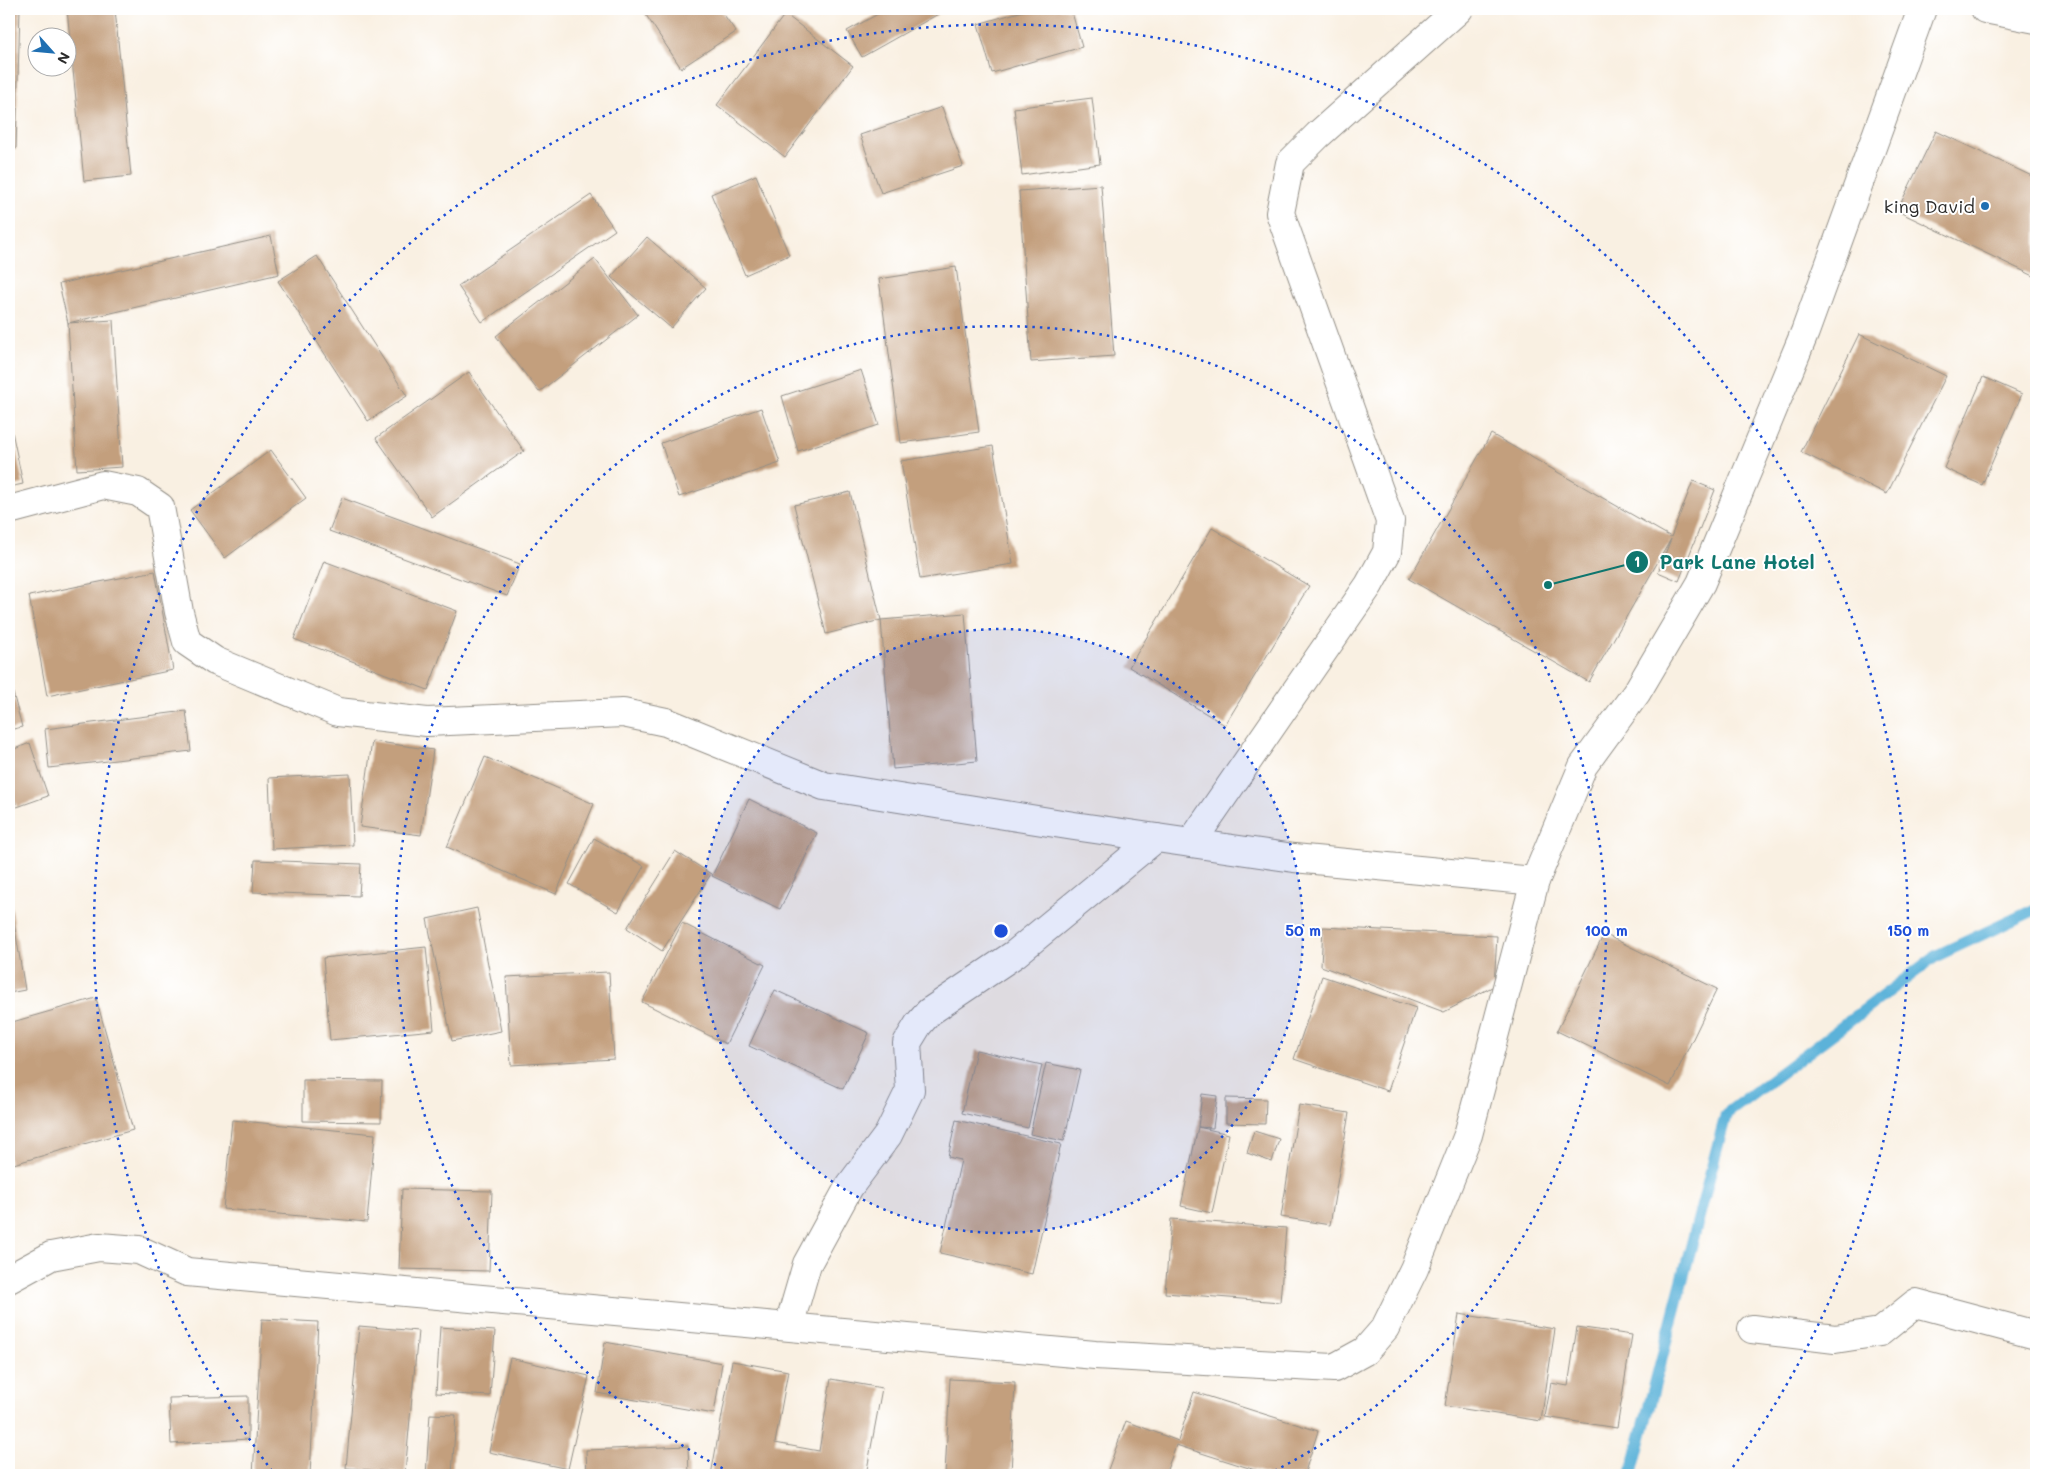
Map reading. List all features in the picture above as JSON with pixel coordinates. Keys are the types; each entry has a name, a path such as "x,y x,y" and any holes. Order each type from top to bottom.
{"main road":[{"path":"1191,843 1369,585 1387,552 1390,521 1280,213 1290,163 1318,135 1459,9"},
{"path":"9,1279 51,1256 100,1247 139,1250 187,1272 1096,1355 1334,1368 1365,1351 1385,1328 1414,1268 1468,1136 1535,881 1583,766 1637,692 1701,583 1805,332 1922,9"},
{"path":"1985,9 2036,19"},
{"path":"9,510 103,485 138,492 160,507 179,612 187,642 215,661 338,712 427,722 623,713 666,722 824,786 1294,858 1535,881"},
{"path":"789,1326 807,1264 849,1187 888,1135 910,1090 907,1043 918,1025 930,1012 1015,954 1156,838"},
{"path":"1752,1329 1835,1339 1880,1332 1916,1304 2036,1335"}],"building":[{"path":"9,9 20,9 16,149 9,149"},
{"path":"67,9 115,9 131,176 84,181 74,78 78,78 78,28 69,28"},
{"path":"642,9 720,9 736,32 681,68"},
{"path":"887,9 937,9 940,13 862,57 847,31"},
{"path":"1030,9 1071,9 1082,47 992,73 978,24"},
{"path":"785,14 853,66 785,157 717,105"},
{"path":"1092,98 1100,164 1022,175 1014,108"},
{"path":"942,107 963,166 881,193 860,135"},
{"path":"1936,131 2036,178 2036,277 1897,211"},
{"path":"756,175 789,255 745,275 711,194"},
{"path":"1101,185 1114,356 1031,362 1019,191"},
{"path":"591,195 615,230 482,322 458,286"},
{"path":"271,236 279,274 68,323 59,284"},
{"path":"647,237 706,288 671,328 611,277"},
{"path":"317,256 407,396 368,421 278,281"},
{"path":"595,259 638,315 539,392 496,336"},
{"path":"956,267 979,432 901,443 879,279"},
{"path":"113,320 122,467 77,470 68,323"},
{"path":"1859,334 1946,376 1887,494 1801,452"},
{"path":"861,370 879,425 798,451 782,396"},
{"path":"469,372 524,451 432,517 376,438"},
{"path":"1983,377 2022,394 1982,485 1944,468"},
{"path":"761,408 780,463 679,497 661,443"},
{"path":"9,417 23,484 9,487"},
{"path":"1491,434 1671,537 1693,481 1715,490 1679,581 1658,572 1671,539 1589,682 1409,579"},
{"path":"993,446 1013,564 920,579 901,461"},
{"path":"271,450 306,498 225,558 190,510"},
{"path":"850,492 881,620 826,634 794,505"},
{"path":"342,498 520,564 507,596 329,531"},
{"path":"1212,528 1309,586 1225,725 1129,667"},
{"path":"324,561 457,611 428,690 294,639"},
{"path":"155,571 173,670 47,696 29,596"},
{"path":"965,613 977,761 893,769 881,620"},
{"path":"9,678 22,727 9,730"},
{"path":"186,711 191,751 49,768 45,729"},
{"path":"372,741 433,750 421,835 360,827"},
{"path":"30,743 48,796 17,807 9,784 9,751"},
{"path":"485,757 594,804 556,894 447,847"},
{"path":"350,774 353,845 272,849 269,778"},
{"path":"749,799 817,833 780,909 712,876"},
{"path":"594,838 644,866 618,912 569,884"},
{"path":"675,851 711,874 662,951 627,928"},
{"path":"255,860 361,864 359,896 253,892"},
{"path":"9,892 25,990 9,993"},
{"path":"477,908 501,1031 452,1041 427,919"},
{"path":"682,923 765,965 726,1044 642,1002"},
{"path":"1323,927 1497,936 1494,986 1444,1012 1321,966"},
{"path":"1604,934 1717,989 1670,1086 1557,1031"},
{"path":"426,947 434,1030 330,1040 323,958"},
{"path":"609,972 614,1059 511,1065 506,977"},
{"path":"1322,976 1416,1008 1388,1091 1294,1059"},
{"path":"775,990 869,1033 843,1089 749,1046"},
{"path":"96,998 133,1130 10,1165 9,1023"},
{"path":"976,1050 1042,1065 1028,1128 962,1113"},
{"path":"1046,1063 1080,1070 1064,1141 1030,1134"},
{"path":"303,1080 382,1081 381,1122 303,1121"},
{"path":"1202,1094 1217,1096 1213,1128 1198,1127"},
{"path":"1226,1098 1266,1099 1265,1124 1226,1123"},
{"path":"1299,1105 1349,1113 1330,1225 1281,1217"},
{"path":"232,1120 375,1134 367,1222 223,1209"},
{"path":"956,1120 1061,1144 1032,1274 940,1253 961,1160 948,1157"},
{"path":"1198,1127 1229,1134 1212,1213 1181,1206"},
{"path":"1254,1131 1279,1139 1272,1162 1247,1153"},
{"path":"402,1189 492,1191 489,1271 399,1269"},
{"path":"1171,1219 1286,1228 1280,1302 1165,1293"},
{"path":"1459,1314 1555,1329 1541,1421 1445,1406"},
{"path":"262,1319 318,1322 310,1475 253,1475"},
{"path":"359,1326 418,1331 405,1473 346,1468"},
{"path":"440,1327 495,1331 490,1396 436,1393"},
{"path":"1577,1327 1632,1335 1617,1428 1545,1417 1551,1383 1568,1386"},
{"path":"605,1342 722,1363 714,1414 597,1393"},
{"path":"510,1358 589,1376 568,1469 489,1452"},
{"path":"732,1361 788,1371 775,1443 819,1451 831,1379 882,1388 866,1475 711,1475"},
{"path":"950,1379 1015,1382 1011,1475 945,1475"},
{"path":"1194,1392 1318,1431 1304,1475 1271,1475 1176,1445 1165,1475 1106,1475 1126,1421 1178,1441"},
{"path":"248,1396 248,1439 171,1444 169,1398"},
{"path":"430,1414 456,1415 452,1475 426,1475"},
{"path":"688,1446 689,1475 587,1475 586,1450"}],"waterway":[{"path":"1631,1475 1726,1114 1936,956 2036,909"}],"place":[{"name":"king David","path":"1985,206"},
{"name":"Park Lane Hotel","path":"1548,585"}]}
